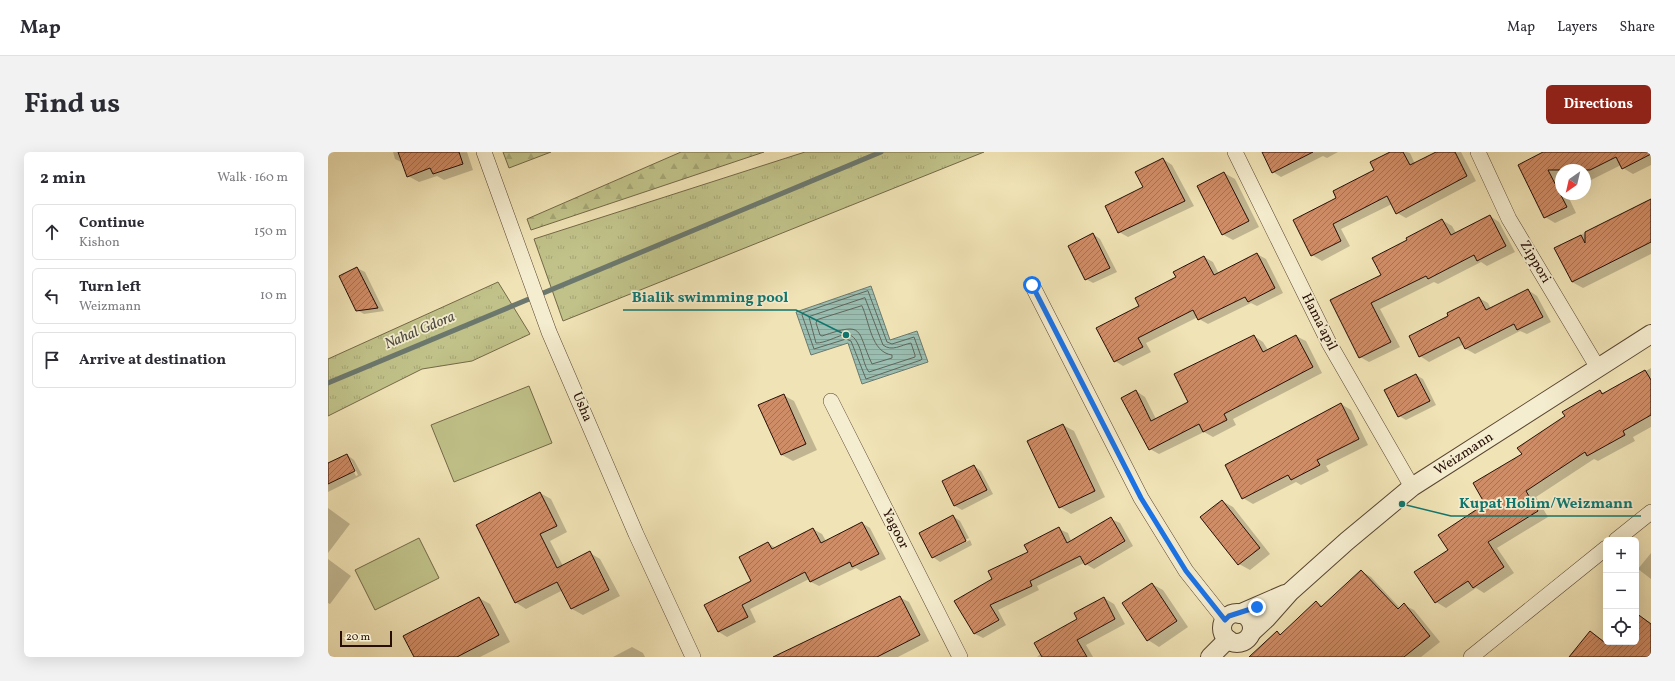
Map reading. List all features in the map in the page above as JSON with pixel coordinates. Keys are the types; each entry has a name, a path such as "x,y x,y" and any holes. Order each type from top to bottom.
{"street":[{"name":"Usha","path":"484,152 549,332 636,534 693,657"},
{"name":"Hama'apil","path":"1235,152 1329,343 1412,487"},
{"name":"Zippori","path":"1478,152 1509,219 1598,368"},
{"path":"1032,285 1141,498 1186,571 1232,617 1248,618 1251,623 1252,632 1242,643 1236,643 1228,640 1223,632 1223,624 1232,617"},
{"name":"Weizmann","path":"1252,632 1290,592 1347,541 1412,487 1651,334"},
{"name":"Yagoor","path":"831,401 960,657"},
{"path":"1620,537 1651,512"},
{"path":"1471,657 1603,550"},
{"name":"Weizmann","path":"1232,617 1290,592"},
{"path":"1210,657 1228,640"}],"green space":[{"path":"503,152 551,152 509,168"},
{"path":"681,152 764,152 531,230 527,219"},
{"path":"805,152 984,152 563,321 534,239"},
{"path":"498,282 530,334 472,361 422,369 328,416 328,359"},
{"path":"529,386 552,443 454,482 431,425"},
{"path":"419,538 439,578 375,610 355,570"}],"water":[{"path":"871,286 890,340 917,331 928,362 862,384 848,343 811,355 796,312"}],"building":[{"path":"398,152 459,152 463,164 433,174 430,168 407,177"},
{"path":"1262,152 1313,152 1272,173"},
{"path":"1390,152 1403,152 1410,165 1436,152 1455,152 1467,176 1396,214 1387,196 1333,224 1341,241 1311,256 1293,220 1336,198 1333,191 1374,170 1370,162"},
{"path":"1543,152 1651,152 1651,154 1622,169 1616,157 1591,170 1591,164 1555,164 1555,170 1548,170 1555,184 1555,200 1563,200 1567,207 1544,218 1518,165"},
{"path":"1163,158 1185,201 1118,233 1105,206 1143,187 1135,172"},
{"path":"1224,172 1249,221 1222,235 1197,186"},
{"path":"1651,199 1651,242 1572,282 1554,248 1581,235 1585,243 1585,232"},
{"path":"1490,215 1506,246 1477,261 1474,255 1428,279 1426,276 1371,303 1391,342 1359,358 1330,300 1381,275 1372,258 1407,240 1406,238 1442,219 1451,235"},
{"path":"1093,233 1110,268 1085,280 1068,246"},
{"path":"1257,253 1275,288 1248,302 1245,297 1198,320 1193,310 1138,338 1143,347 1114,362 1096,328 1139,306 1135,298 1176,277 1173,272 1204,256 1214,275"},
{"path":"357,267 378,308 356,311 339,276"},
{"path":"1528,289 1543,317 1517,330 1514,324 1465,349 1459,337 1419,357 1409,336 1448,316 1447,313 1479,297 1486,310"},
{"path":"1254,335 1263,352 1296,335 1313,367 1224,414 1227,420 1203,432 1199,424 1149,450 1121,398 1136,390 1151,421 1188,402 1174,374"},
{"path":"1645,370 1651,380 1651,415 1623,431 1625,435 1587,456 1585,452 1526,491 1538,511 1488,542 1504,567 1473,588 1468,581 1435,603 1414,572 1448,550 1438,535 1485,504 1473,483 1522,454 1517,448 1565,416 1562,412 1600,390 1602,394"},
{"path":"1416,374 1430,401 1398,417 1384,390"},
{"path":"784,394 806,444 781,455 758,405"},
{"path":"1341,403 1359,439 1317,460 1320,465 1291,480 1288,475 1242,499 1225,465"},
{"path":"1063,424 1095,491 1059,508 1027,441"},
{"path":"347,454 355,471 328,484 328,463"},
{"path":"974,465 987,490 954,506 942,481"},
{"path":"540,492 557,526 540,534 557,568 590,551 609,590 571,609 557,582 515,603 476,525"},
{"path":"1222,500 1260,548 1238,565 1200,517"},
{"path":"953,515 966,541 932,558 919,533"},
{"path":"1111,517 1125,541 1085,565 1080,556 1030,581 1032,586 990,605 999,620 974,634 954,601 992,579 988,571 1028,552 1024,545 1059,527 1067,543"},
{"path":"862,522 879,554 852,567 850,562 810,582 805,572 742,605 748,617 718,632 704,605 751,581 739,557 768,542 772,549 813,528 821,543"},
{"path":"1361,570 1398,609 1404,603 1430,636 1404,657 1249,657 1277,631 1280,635 1316,601 1321,607"},
{"path":"1152,583 1177,621 1147,641 1122,603"},
{"path":"900,596 920,635 877,657 773,657"},
{"path":"479,597 499,635 457,657 414,657 403,636"},
{"path":"1104,597 1115,619 1077,640 1087,657 1042,657 1034,643 1077,619 1074,613"},
{"path":"1639,615 1651,624 1651,657 1569,657 1590,631 1603,641 1603,645 1639,645"}],"waterway":[{"name":"Nahal Gdora","path":"328,383 881,152"}],"place":[{"name":"Bialik swimming pool","path":"846,335"},
{"name":"Kupat Holim/Weizmann","path":"1402,504"}],"route":[{"path":"1032,285 1141,498 1186,571 1225,620 1229,616 1257,607"}]}
